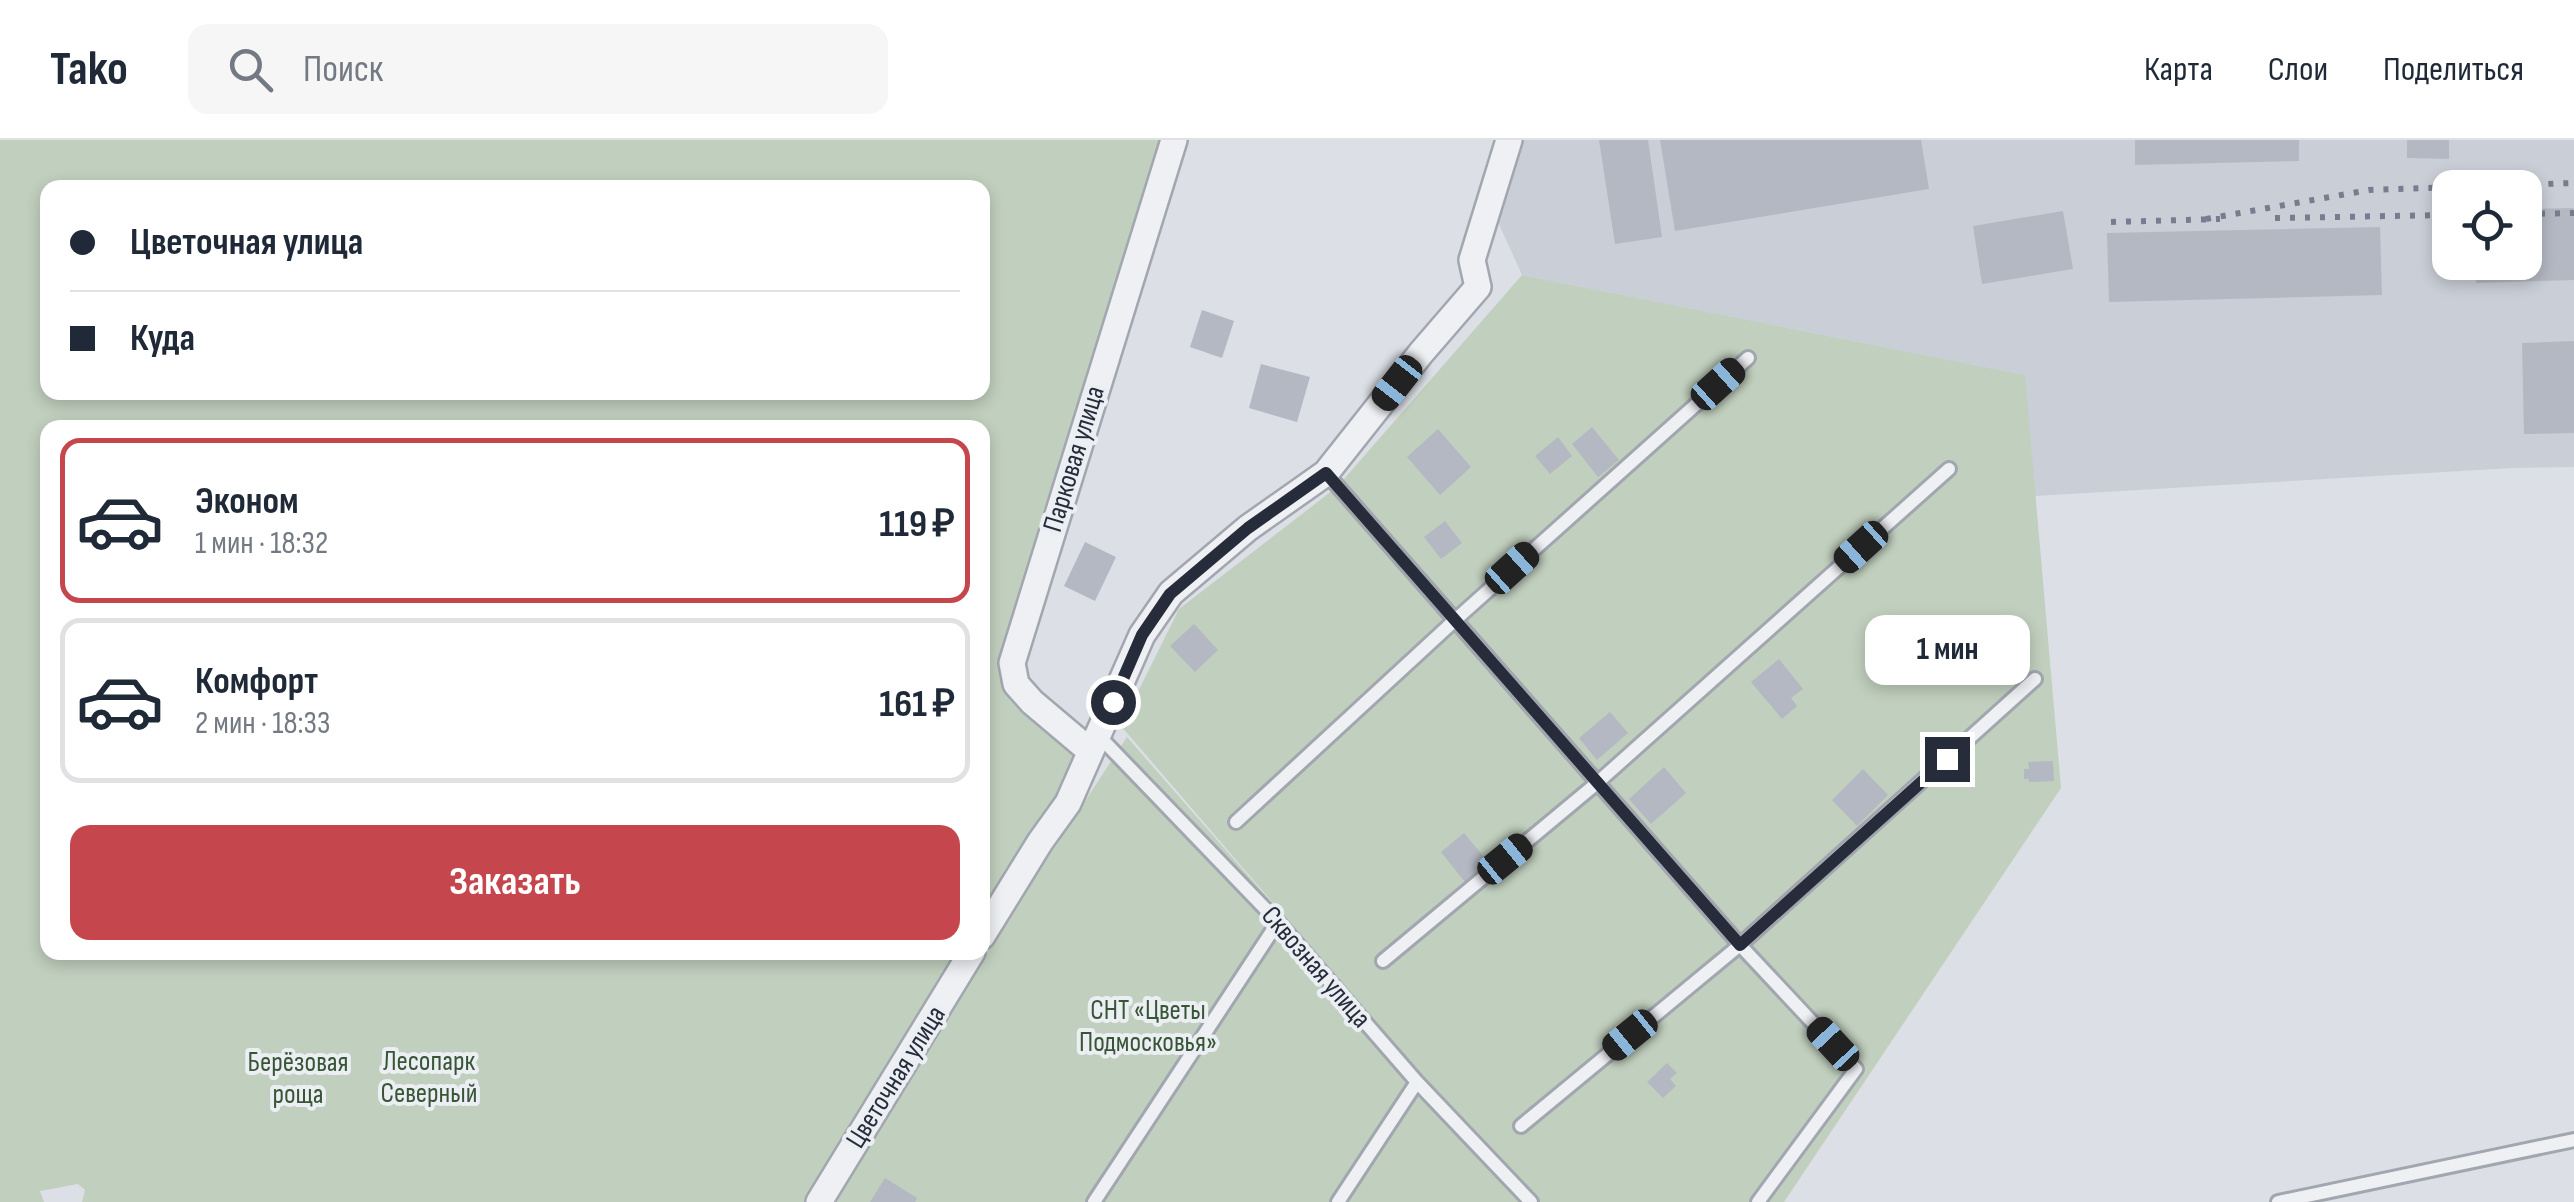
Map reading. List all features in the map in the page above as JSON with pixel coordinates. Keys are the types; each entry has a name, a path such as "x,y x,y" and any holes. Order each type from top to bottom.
{"street":[{"name":"Парковая улица","path":"1094,743 1032,702 1016,684 1012,663 1174,140"},
{"path":"990,923 1068,803 1142,635 1170,594 1248,528 1326,473 1420,353 1478,288 1472,260 1509,140"},
{"name":"Цветочная улица","path":"819,1202 967,960"}],"lane":[{"path":"1236,822 1748,358"},
{"path":"1383,961 1597,783 1949,468"},
{"path":"1326,473 1740,945 1856,1070 1758,1202"},
{"path":"1520,1126 1740,945 2035,679"},
{"name":"Сквозная улица","path":"1094,743 1278,922 1417,1082 1531,1202"},
{"path":"1094,1202 1278,922"},
{"path":"1338,1202 1417,1082"},
{"path":"2278,1202 2574,1140"}],"shaded area":[{"path":"1517,140 2574,140 2574,467 2035,496 2024,375 1522,275 1493,211"}],"green space":[{"path":"0,140 1172,140 1040,520 1022,593 1015,704 1076,742 1077,794 1013,911 1127,737 1323,961 1121,726 1179,609 1337,487 1522,275 2025,375 2061,788 1784,1202 82,1202 85,1190 78,1184 40,1191 44,1202 0,1202"}],"building":[{"path":"1599,140 1648,140 1662,237 1615,244"},
{"path":"1660,140 1921,140 1929,189 1675,231"},
{"path":"2135,140 2299,140 2299,161 2135,165"},
{"path":"2407,140 2449,140 2449,159 2407,158"},
{"path":"2574,208 2574,280 2476,283 2476,280 2542,280 2542,209"},
{"path":"2063,211 2073,269 1982,284 1973,226"},
{"path":"2380,227 2382,295 2109,302 2107,233"},
{"path":"1202,310 1234,321 1222,358 1190,347"},
{"path":"2574,341 2574,433 2524,434 2522,343"},
{"path":"1261,364 1310,377 1297,422 1249,408"},
{"path":"1592,427 1619,460 1598,477 1572,444"},
{"path":"1438,429 1471,467 1440,495 1407,457"},
{"path":"1558,437 1572,456 1550,474 1535,456"},
{"path":"1445,521 1462,543 1441,559 1424,537"},
{"path":"1085,542 1116,557 1095,601 1064,586"},
{"path":"1194,624 1218,650 1195,672 1170,646"},
{"path":"1779,659 1803,689 1791,698 1797,706 1782,719 1751,682"},
{"path":"1610,712 1628,733 1597,760 1579,738"},
{"path":"2053,761 2054,781 2024,779 2028,762"},
{"path":"1664,767 1686,793 1651,824 1629,799"},
{"path":"1863,769 1888,795 1857,826 1832,800"},
{"path":"1464,833 1488,862 1465,882 1441,852"},
{"path":"1667,1063 1677,1073 1670,1079 1676,1086 1663,1098 1647,1082"},
{"path":"885,1178 917,1198 915,1202 870,1202"}],"railway":[{"path":"2206,219 2369,190 2574,183"},
{"path":"2542,214 2574,213"},
{"path":"2275,218 2432,215"},
{"path":"2111,222 2220,219"}],"route":[{"path":"1113,702 1142,635 1170,594 1248,528 1326,473 1740,945 1947,759"}],"park label":[{"name":"СНТ «Цветы Подмосковья»","path":"1148,1026"},
{"name":"Лесопарк Северный","path":"429,1077"},
{"name":"Берёзовая роща","path":"298,1078"}]}
